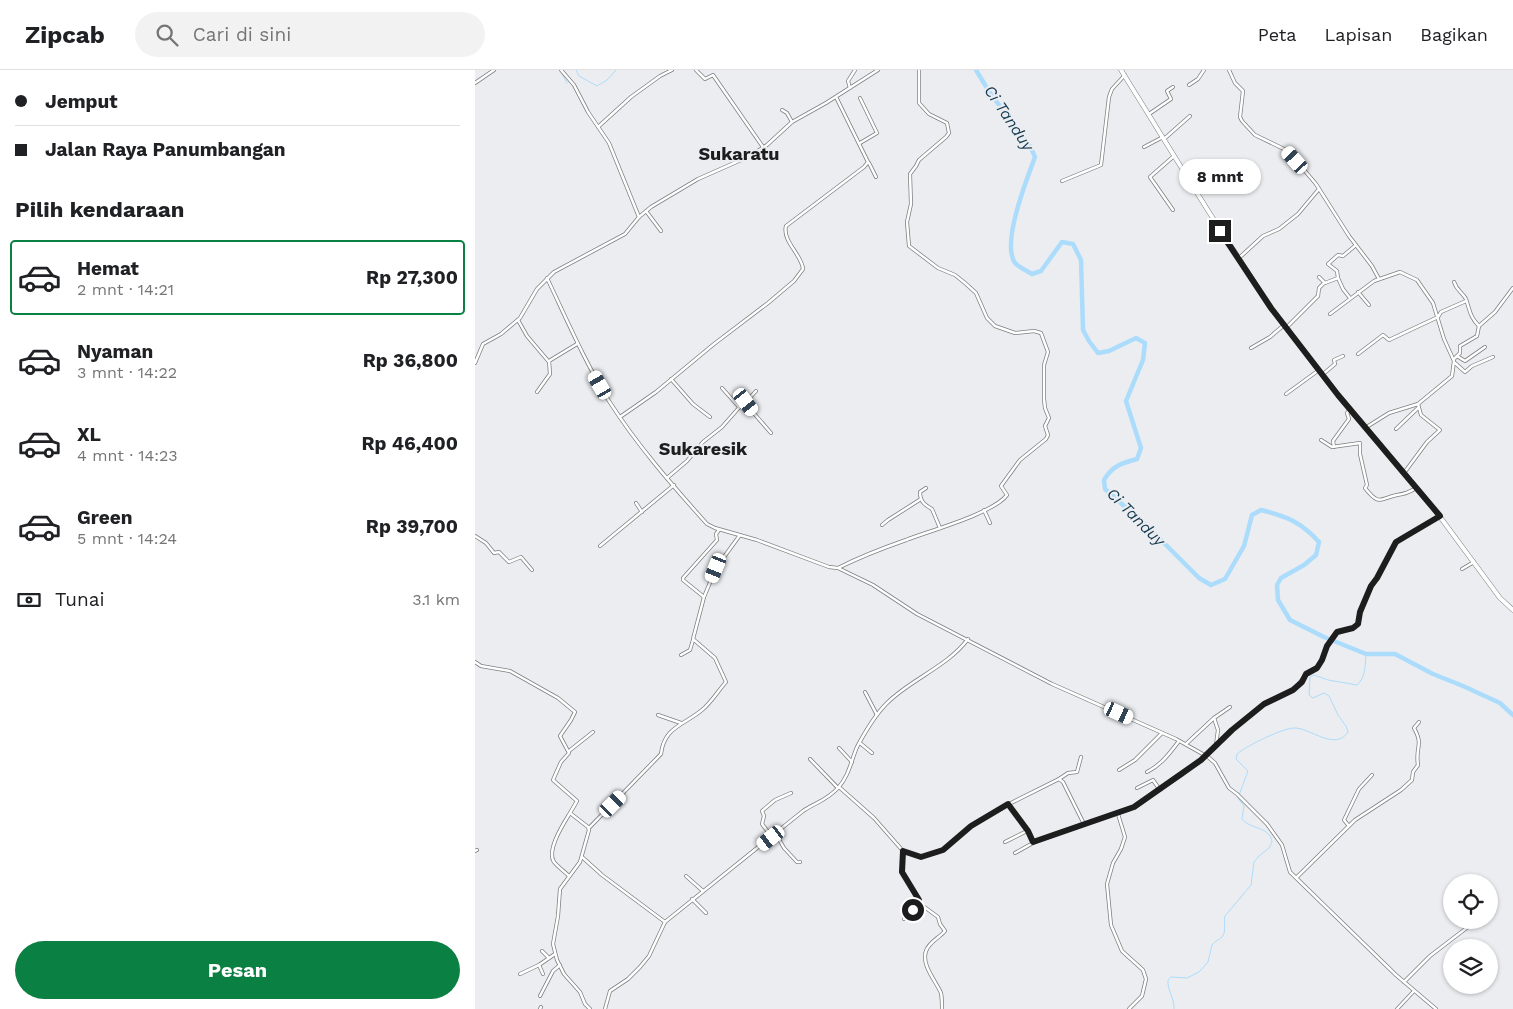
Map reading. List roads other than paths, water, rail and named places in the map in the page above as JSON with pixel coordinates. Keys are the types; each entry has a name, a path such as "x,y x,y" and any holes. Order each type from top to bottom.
{"main road":[{"path":"1121,70 1238,259 1285,326 1350,410 1440,516 1500,598 1513,610"}],"street":[{"path":"475,83 494,70"},
{"path":"561,70 575,88 612,149 639,217"},
{"path":"598,127 631,97 660,76 672,70"},
{"path":"696,70 705,79 713,75 763,147"},
{"path":"850,88 848,81 855,70"},
{"path":"475,363 485,342 501,334 518,320 529,305 534,293 554,272 627,233 639,217 647,211 698,179 736,163 763,147 792,122 878,70"},
{"path":"838,568 984,510 1006,497 1007,493 1001,486 1020,460 1048,437 1045,426 1049,420 1044,400 1044,365 1047,348 1041,332 1015,333 1005,331 992,324 976,293 955,275 939,268 909,247 907,223 911,207 909,176 919,160 946,137 949,132 947,123 929,114 919,103 919,70"},
{"path":"1189,85 1199,79 1204,70"},
{"path":"1229,70 1235,83 1243,91 1240,117 1242,121 1255,136 1286,150 1319,189 1373,267 1379,279"},
{"path":"1062,181 1101,165 1109,97 1112,89 1125,75"},
{"path":"1149,114 1170,99 1167,91 1173,86"},
{"path":"836,97 876,177"},
{"path":"859,98 877,133 860,143"},
{"path":"783,110 792,122"},
{"path":"1144,147 1163,138 1190,116"},
{"path":"1173,210 1150,177 1174,156"},
{"path":"620,417 671,380 768,303 798,276 803,267 787,238 785,227 868,163"},
{"path":"1238,259 1263,236 1279,229 1299,213 1319,189"},
{"path":"647,211 661,231"},
{"path":"1350,298 1343,289 1337,271 1329,264 1338,255 1343,257 1356,245"},
{"path":"1330,314 1358,292 1379,279 1400,272 1417,280 1429,296 1454,361 1465,372 1473,365 1493,356"},
{"path":"1319,277 1324,283"},
{"path":"547,278 590,368 620,417 667,478 707,524 829,567 838,568 873,585 917,614 1052,684 1186,744 1206,756 1215,763 1229,788 1267,824 1282,845 1289,870 1403,982 1436,1009"},
{"path":"1251,348 1285,326 1318,296 1319,288 1324,283 1338,278"},
{"path":"1454,282 1457,290 1466,301 1471,318 1479,326"},
{"path":"1396,429 1418,406 1452,376 1454,361 1460,352 1460,346 1477,336 1479,326 1495,312 1513,288"},
{"path":"1358,292 1369,305"},
{"path":"1358,354 1383,336 1389,340 1438,316 1440,312 1466,301"},
{"path":"518,320 527,336 549,362 550,374 537,392"},
{"path":"549,362 578,343"},
{"path":"1457,356 1465,361 1485,347"},
{"path":"1323,374 1335,364 1334,360 1343,356"},
{"path":"1286,394 1319,370"},
{"path":"671,380 693,404 710,417"},
{"path":"722,388 739,407"},
{"path":"667,478 687,461 704,441 722,427 756,391"},
{"path":"746,402 771,433"},
{"path":"1365,428 1389,413 1418,406"},
{"path":"1404,473 1427,442 1440,430 1421,414 1418,406"},
{"path":"1334,447 1333,441 1349,419 1347,413 1350,410"},
{"path":"1321,440 1334,447 1360,443 1360,454 1367,485 1365,488 1375,498 1385,500 1399,494 1403,495 1417,488"},
{"path":"600,546 674,485"},
{"path":"926,488 920,492 921,499 925,506 932,509 940,528"},
{"path":"882,526 888,520 921,499"},
{"path":"636,503 643,512"},
{"path":"984,510 990,523"},
{"path":"1015,853 1033,842 1134,807 1206,756 1232,730 1264,704 1293,690 1302,682 1306,674 1315,670 1322,660 1327,646 1337,632 1353,628 1358,624 1360,612 1371,586 1396,542 1440,516"},
{"path":"704,598 683,578 717,540 716,535 719,529"},
{"path":"681,655 689,650 704,598 716,568 740,535"},
{"path":"475,536 486,543 494,553 498,552 510,562 521,557 531,570"},
{"path":"1462,569 1474,562"},
{"path":"605,1009 610,991 628,979 649,956 665,922 808,808 824,800 839,787 847,774 860,743 877,714 898,693 943,662 968,639"},
{"path":"590,1009 585,1004 580,992 568,980 555,954 553,942 559,916 560,892 563,883 580,862 589,828 661,754 661,749 672,729 701,711 726,682 715,658 693,640"},
{"path":"475,662 481,666 508,670 558,698 574,711 571,720 560,736 569,751"},
{"path":"865,692 877,714"},
{"path":"1186,744 1229,707"},
{"path":"658,715 681,724"},
{"path":"1214,718 1218,730 1215,747"},
{"path":"1297,877 1363,814 1401,790 1412,780 1413,772 1418,765 1417,754 1421,742 1414,728 1419,722"},
{"path":"569,876 554,862 552,853 555,839 577,801 553,780 558,767 569,751 593,732"},
{"path":"1119,770 1135,760 1162,733"},
{"path":"1147,772 1157,767 1179,741"},
{"path":"860,743 872,753"},
{"path":"839,748 852,762"},
{"path":"810,759 874,818 903,851 921,857 943,850 971,826 1008,804 1068,773 1077,772 1081,758"},
{"path":"1349,826 1343,820 1359,789 1372,775"},
{"path":"1059,779 1084,824"},
{"path":"1137,788 1153,780 1160,790"},
{"path":"772,838 762,824 764,816 762,811 775,800 791,793"},
{"path":"1008,804 1027,830 1033,842"},
{"path":"570,813 589,828"},
{"path":"1118,814 1125,837 1113,863 1107,884 1111,925 1122,951 1143,970 1146,979 1143,996 1129,1009"},
{"path":"1005,842 1027,830"},
{"path":"776,834 788,854 795,862 800,862"},
{"path":"903,851 902,872 919,903 938,916 945,931 929,945 925,952 927,967 941,993 942,1009"},
{"path":"582,857 665,922"},
{"path":"686,876 703,891"},
{"path":"692,899 706,913"},
{"path":"904,919 919,903"},
{"path":"1403,982 1429,956 1465,929"},
{"path":"543,950 549,958"},
{"path":"520,974 539,965 555,954"},
{"path":"539,965 543,974"},
{"path":"540,996 555,968 560,965"},
{"path":"1397,1009 1414,990"}],"waterway":[{"path":"560,70 567,83"},
{"path":"576,70 579,76 597,86 607,80 616,70"},
{"name":"Ci Tanduy","path":"976,70 990,93 1030,146 1035,157 1021,195 1013,226 1011,241 1015,263 1032,274 1041,271 1062,242 1073,244 1081,260 1083,330 1089,341 1098,353 1109,351 1136,338 1145,343 1143,360 1126,401 1141,448 1137,459 1122,464 1110,471 1104,480 1105,489 1151,530 1199,578 1211,585 1225,579 1244,546 1252,515 1261,510 1293,521 1306,529 1319,542 1316,555 1304,565 1281,578 1277,585 1278,600 1290,620 1324,637 1366,654 1395,654 1433,674 1500,703 1513,715"},
{"path":"1174,1009 1168,980 1171,977 1187,978 1199,972 1208,962 1212,945 1223,935 1225,916 1251,885 1254,862 1269,848 1272,842 1268,833 1242,819 1244,806 1238,798 1248,771 1236,759 1237,754 1265,738 1294,728 1329,739 1343,738 1348,732 1329,696 1324,693 1313,698 1309,695 1310,677 1314,675 1328,680 1357,685 1364,675 1366,654"}],"district":[{"name":"Sukaratu","path":"739,153"},
{"name":"Sukaresik","path":"703,448"}]}
